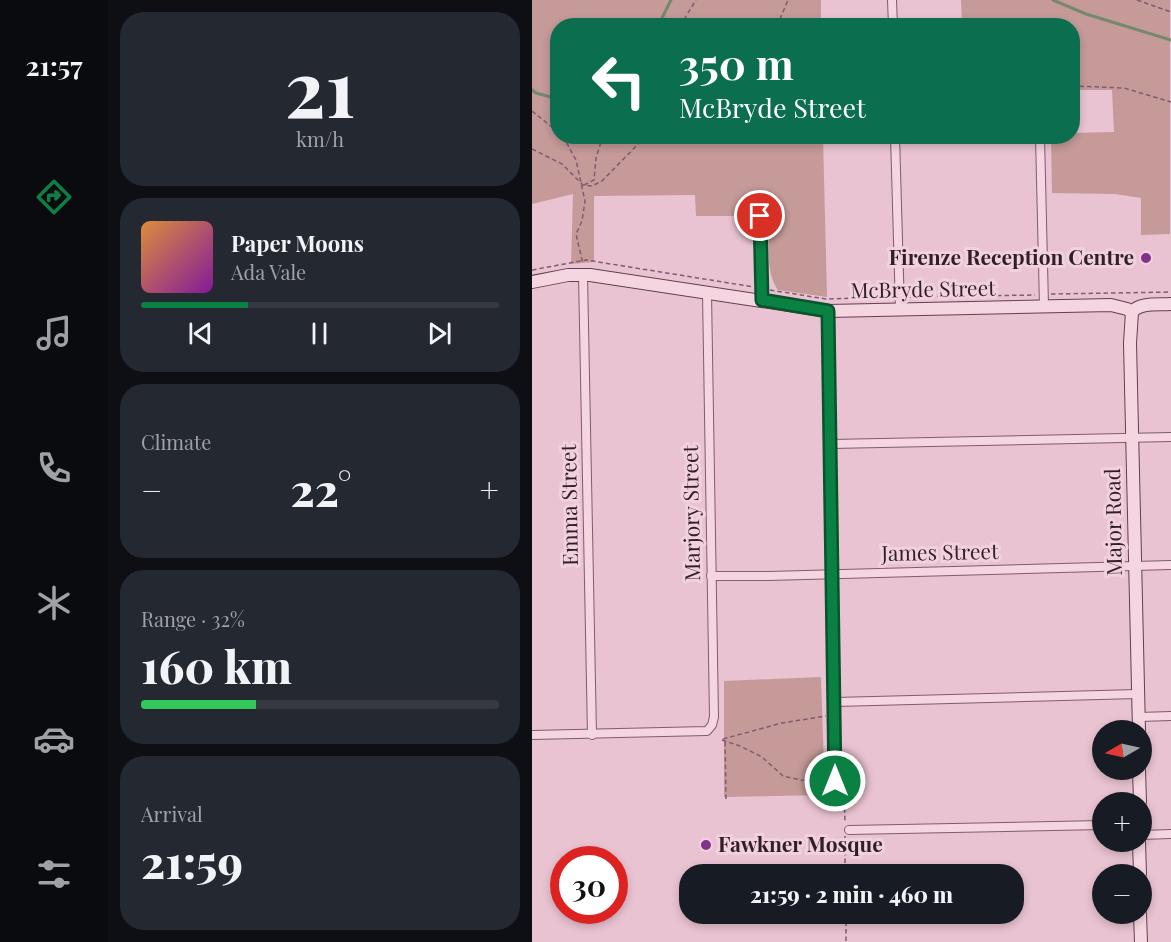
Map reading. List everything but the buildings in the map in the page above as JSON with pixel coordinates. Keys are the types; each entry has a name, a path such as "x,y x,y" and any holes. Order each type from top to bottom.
{"street":[{"path":"892,0 893,18"},
{"path":"895,144 900,303"},
{"path":"1040,144 1044,300"},
{"path":"760,216 762,294"},
{"name":"McBryde Street","path":"532,282 583,274 707,293 762,294 828,311 900,303 1044,300 1111,305 1132,312 1142,305 1171,304"},
{"name":"Emma Street","path":"583,274 592,735"},
{"name":"Marjory Street","path":"592,735 707,731 712,725 714,717 707,293"},
{"path":"828,311 835,781"},
{"name":"Major Road","path":"1132,312 1130,343 1139,717"},
{"path":"830,444 1171,437"},
{"name":"James Street","path":"710,576 1171,566"},
{"path":"835,702 1137,694"},
{"path":"1139,717 1171,716"},
{"path":"532,735 592,735"},
{"path":"849,830 1092,825"},
{"path":"1152,835 1171,834"},
{"path":"1140,924 1141,942"}],"path":[{"path":"685,18 696,0"},
{"path":"781,18 788,0"},
{"path":"1137,0 1171,12"},
{"path":"1080,86 1124,88 1171,102"},
{"path":"532,111 550,126"},
{"path":"567,144 576,160 585,201 582,220 576,234 583,274"},
{"path":"583,185 594,180 596,158 600,144"},
{"path":"532,149 562,164 583,185 592,186 602,181 638,144"},
{"path":"532,270 582,260 762,294 900,303 1044,300 1171,292"},
{"path":"726,800 725,741 722,740 782,723 835,716"},
{"path":"725,741 762,757 782,776 801,780 835,781"},
{"path":"846,924 846,942"}],"shaded area":[{"path":"532,0 821,0 821,18 550,18 550,144 823,144 827,297 778,290 769,264 770,216 696,216 695,195 594,196 594,262 571,264 573,194 532,204"},
{"path":"961,0 1170,0 1170,234 1141,235 1141,198 1115,194 1052,193 1051,144 1080,144 1080,133 1114,132 1112,90 1080,90 1080,18 962,18"},
{"path":"821,677 825,795 724,797 724,681"}],"waterway":[{"path":"662,18 671,0"},
{"path":"1053,0 1086,14 1171,40"},
{"path":"532,90 550,97"}],"place":[{"name":"Firenze Reception Centre","path":"1146,258"},
{"name":"Fawkner Mosque","path":"706,845"}],"route":[{"path":"760,216 762,300 828,311 835,781"}]}
